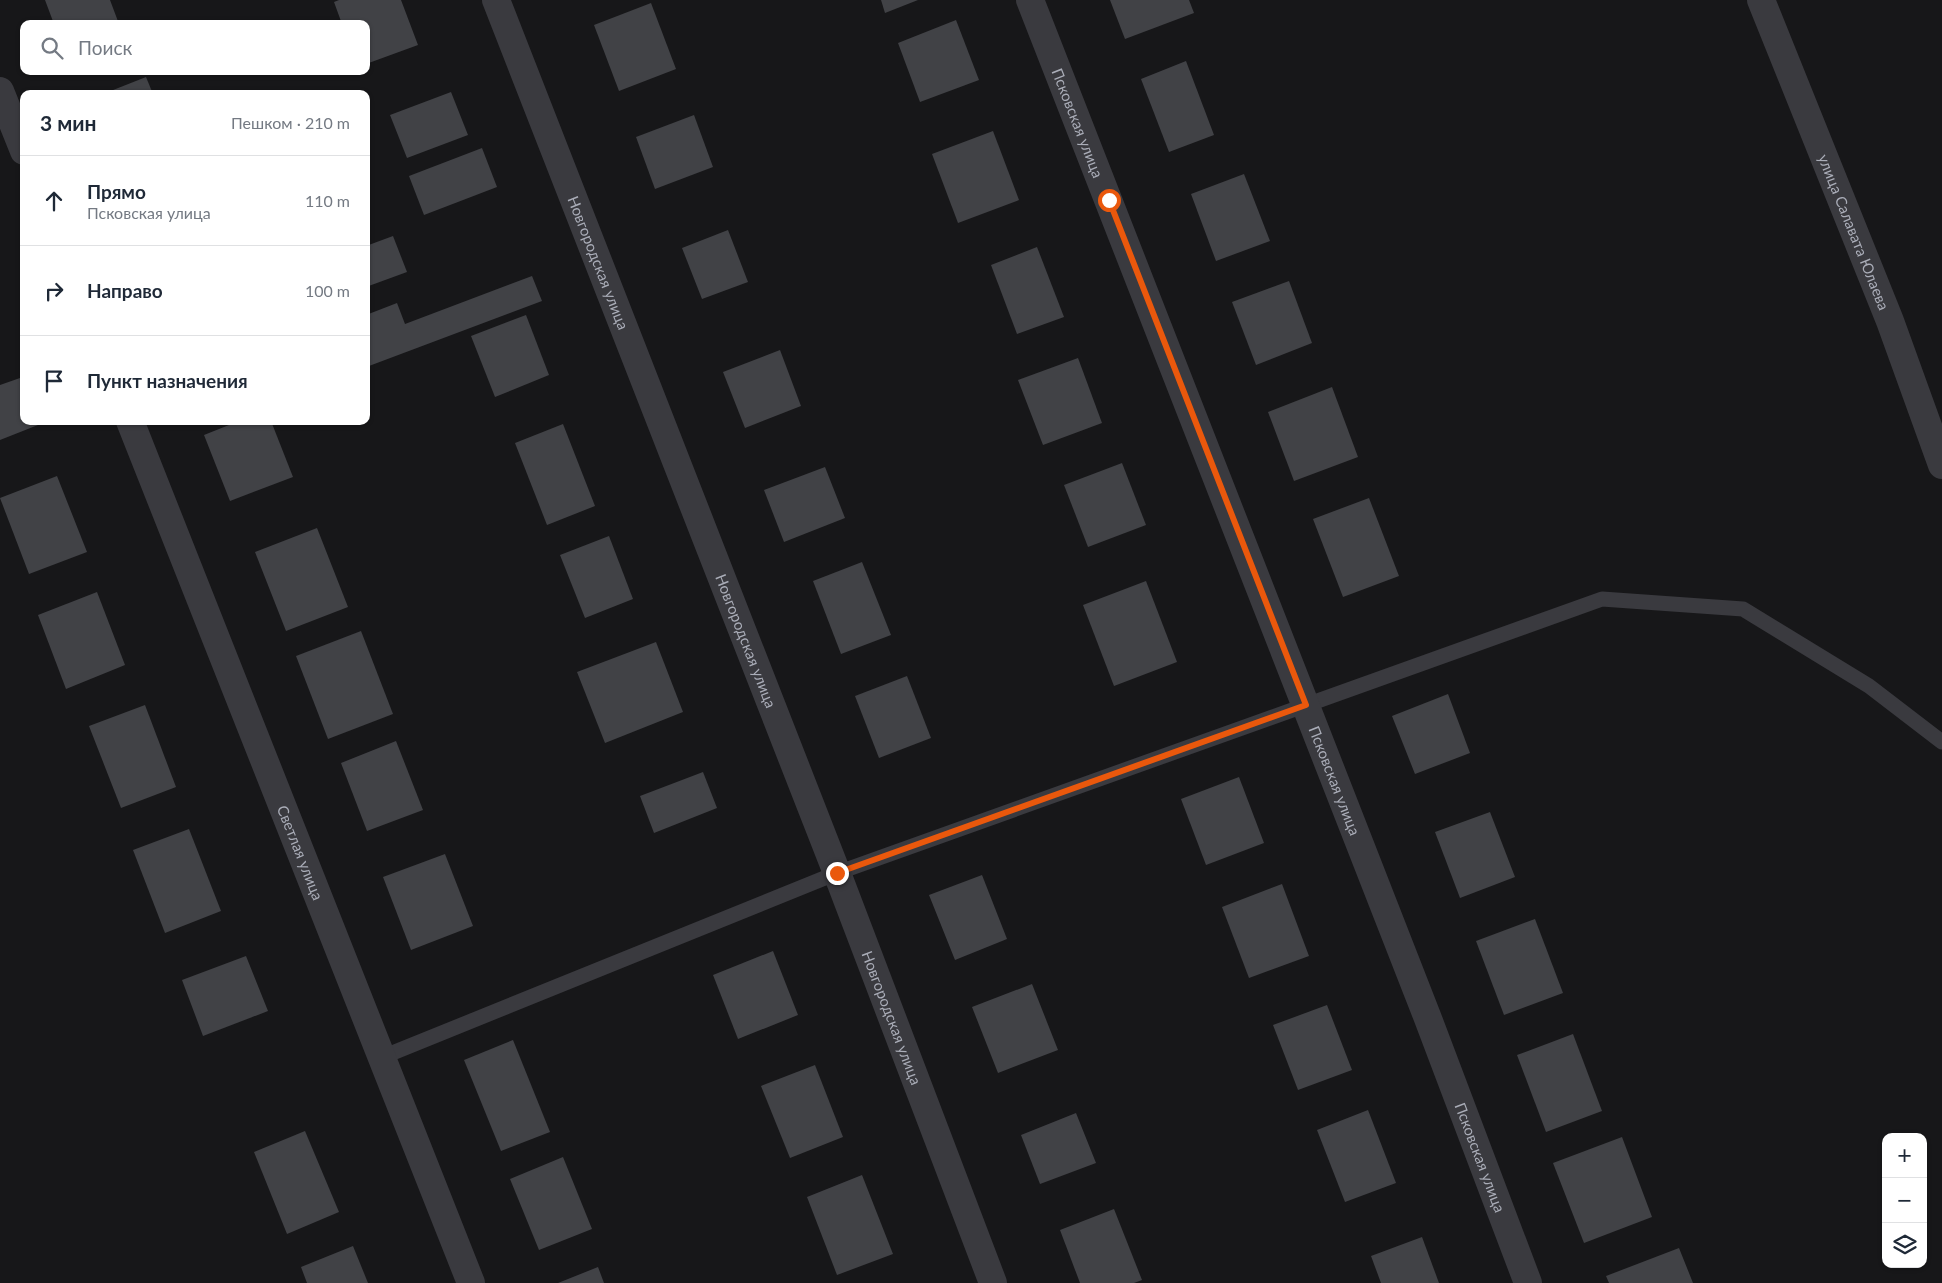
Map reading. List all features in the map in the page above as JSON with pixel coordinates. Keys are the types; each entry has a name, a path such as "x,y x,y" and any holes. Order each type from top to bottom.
{"street":[{"name":"Новгородская улица","path":"496,0 837,873 993,1283"},
{"name":"Псковская улица","path":"1030,0 1306,705 1528,1283"},
{"name":"улица Салавата Юлаева","path":"1761,0 1890,321 1942,465"},
{"path":"0,91 20,142"},
{"name":"Светлая улица","path":"132,425 470,1283"}],"lane":[{"path":"380,1058 837,873 1602,599 1743,609 1869,686 1942,742"}],"building":[{"path":"45,0 110,0 118,20 52,20"},
{"path":"339,0 401,0 418,45 370,63 370,20 341,20 334,2"},
{"path":"881,0 918,0 885,13"},
{"path":"1110,0 1189,0 1194,13 1125,39"},
{"path":"651,3 676,69 619,91 594,25"},
{"path":"956,20 979,80 920,102 898,43"},
{"path":"1186,61 1214,135 1169,152 1141,79"},
{"path":"146,77 151,90 113,90"},
{"path":"451,92 468,135 407,158 390,115"},
{"path":"694,115 713,167 655,189 636,137"},
{"path":"993,131 1019,200 958,223 932,154"},
{"path":"482,148 497,187 424,215 409,176"},
{"path":"1244,174 1270,241 1216,261 1191,194"},
{"path":"728,230 748,282 702,299 682,248"},
{"path":"393,236 407,272 370,286 370,245"},
{"path":"1037,247 1064,317 1017,334 991,265"},
{"path":"532,276 542,301 370,366 370,313 397,303 405,324"},
{"path":"1289,281 1312,343 1256,365 1232,302"},
{"path":"526,315 549,375 495,397 471,336"},
{"path":"780,350 801,406 745,428 723,372"},
{"path":"1078,358 1102,423 1043,445 1018,380"},
{"path":"20,378 20,425 38,425 0,440 0,385"},
{"path":"1332,387 1358,457 1294,481 1268,412"},
{"path":"563,424 595,506 547,525 515,443"},
{"path":"229,425 273,425 293,477 230,501 204,435"},
{"path":"1122,463 1146,525 1088,547 1064,485"},
{"path":"825,467 845,518 784,542 764,490"},
{"path":"57,476 87,552 29,574 0,498"},
{"path":"1369,498 1399,576 1343,597 1313,519"},
{"path":"317,528 348,607 286,631 255,552"},
{"path":"609,536 633,599 585,618 560,555"},
{"path":"862,562 891,635 841,654 813,581"},
{"path":"1146,581 1177,662 1114,686 1083,605"},
{"path":"97,592 125,665 66,689 38,615"},
{"path":"361,631 393,714 328,739 296,656"},
{"path":"656,642 683,712 605,743 577,672"},
{"path":"907,676 931,738 879,758 855,696"},
{"path":"1448,694 1470,753 1415,774 1392,716"},
{"path":"145,705 176,787 121,808 89,726"},
{"path":"396,741 423,810 367,831 341,763"},
{"path":"703,772 717,808 654,833 640,796"},
{"path":"1239,777 1264,843 1206,865 1181,799"},
{"path":"1490,812 1515,877 1460,898 1435,832"},
{"path":"189,829 221,911 165,933 133,850"},
{"path":"445,854 473,926 411,950 383,877"},
{"path":"982,875 1007,939 955,960 929,895"},
{"path":"1282,884 1309,956 1249,978 1222,907"},
{"path":"1535,919 1563,993 1504,1015 1476,941"},
{"path":"773,951 798,1015 738,1039 713,975"},
{"path":"246,956 268,1011 203,1036 182,980"},
{"path":"1032,984 1058,1050 998,1073 972,1007"},
{"path":"1327,1005 1352,1070 1298,1090 1273,1025"},
{"path":"1573,1034 1602,1111 1546,1132 1517,1055"},
{"path":"513,1040 550,1132 501,1151 464,1060"},
{"path":"815,1065 843,1137 790,1158 761,1086"},
{"path":"1368,1110 1396,1183 1345,1202 1317,1130"},
{"path":"1076,1113 1096,1163 1040,1184 1021,1135"},
{"path":"305,1131 339,1212 287,1234 254,1152"},
{"path":"1622,1137 1652,1217 1584,1243 1553,1163"},
{"path":"563,1157 592,1229 539,1250 510,1179"},
{"path":"862,1175 893,1254 837,1275 807,1197"},
{"path":"1114,1209 1142,1280 1134,1283 1080,1283 1060,1230"},
{"path":"1422,1237 1439,1283 1381,1283 1371,1256"},
{"path":"353,1246 368,1283 307,1283 301,1267"},
{"path":"1679,1248 1693,1283 1609,1283 1606,1276"},
{"path":"598,1267 604,1283 558,1283"}],"route":[{"path":"837,873 1306,705 1109,200"}]}
